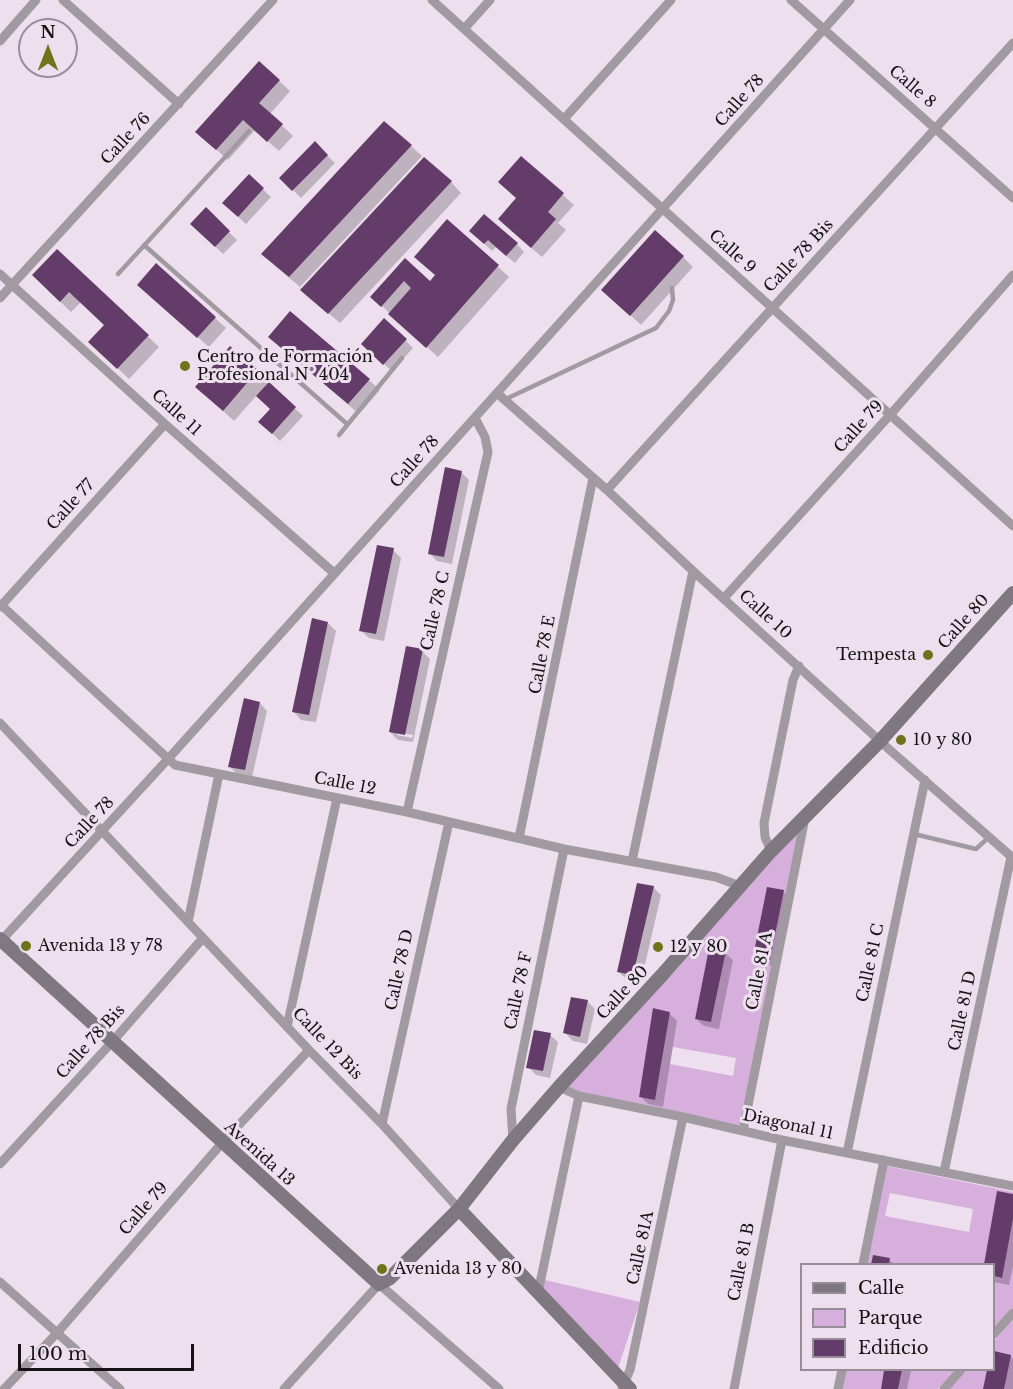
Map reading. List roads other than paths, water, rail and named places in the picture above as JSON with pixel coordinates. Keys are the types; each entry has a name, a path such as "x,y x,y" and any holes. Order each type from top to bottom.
{"street":[{"path":"0,41 36,0"},
{"path":"63,0 179,104"},
{"name":"Calle 76","path":"0,298 273,0"},
{"name":"Calle 9","path":"432,0 1013,526"},
{"path":"464,29 490,0"},
{"path":"564,119 671,0"},
{"name":"Calle 8","path":"791,0 1013,198"},
{"name":"Calle 78","path":"0,940 102,832 475,418 500,397 850,0"},
{"name":"Calle 78 Bis","path":"608,490 1013,43"},
{"name":"Calle 11","path":"0,274 334,573"},
{"name":"Calle 79","path":"724,598 890,415 1013,274"},
{"name":"Calle 10","path":"500,397 608,490 693,571 880,741 1012,857"},
{"name":"Calle 78 C","path":"408,812 488,452 485,437 475,418"},
{"name":"Calle 77","path":"0,606 165,424"},
{"name":"Calle 78 E","path":"519,838 594,478"},
{"path":"632,861 693,571"},
{"name":"Calle 80","path":"284,1389 379,1284 390,1278 459,1209 513,1140 559,1087 654,984 771,851 880,741 1010,601"},
{"name":"Calle 12","path":"0,606 176,765 408,812 564,849 716,877 740,886"},
{"path":"771,851 765,837 764,823 793,680 799,666"},
{"name":"Calle 12 Bis","path":"0,723 287,1027 382,1124 625,1387"},
{"path":"188,922 219,774"},
{"name":"Calle 81 C","path":"847,1153 925,780"},
{"path":"287,1027 337,798"},
{"name":"Calle 81 A","path":"743,1131 805,817"},
{"name":"Calle 78 D","path":"382,1124 449,822"},
{"name":"Calle 78 F","path":"513,1140 511,1109 564,849"},
{"name":"Calle 81 D","path":"944,1172 1012,857"},
{"name":"Calle 78 Bis","path":"0,1164 113,1041 203,938"},
{"name":"Avenida 13","path":"0,940 222,1143 499,1389"},
{"name":"Calle 79","path":"4,1389 57,1333 222,1143 309,1050"},
{"name":"Diagonal 11","path":"559,1087 579,1096 782,1140 1013,1186"},
{"path":"538,1293 579,1096"},
{"name":"Calle 81A","path":"625,1387 683,1117"},
{"name":"Calle 81 B","path":"734,1389 782,1140"},
{"path":"863,1263 884,1160"},
{"path":"0,1282 120,1389"},
{"path":"995,1332 1013,1313"},
{"path":"838,1389 842,1371"},
{"path":"944,1389 961,1371"}],"lane":[{"path":"118,274 249,131"},
{"path":"144,245 347,424"},
{"path":"500,397 656,328 669,311 673,300 672,288"},
{"path":"339,435 402,358"},
{"path":"913,834 976,849 989,837"}],"place":[{"name":"Centro de Formación Profesional N° 404","path":"185,366"},
{"name":"Tempesta","path":"928,655"},
{"name":"10 y 80","path":"901,740"},
{"name":"Avenida 13 y 78","path":"26,946"},
{"name":"12 y 80","path":"658,947"},
{"name":"Avenida 13 y 80","path":"382,1269"}]}
